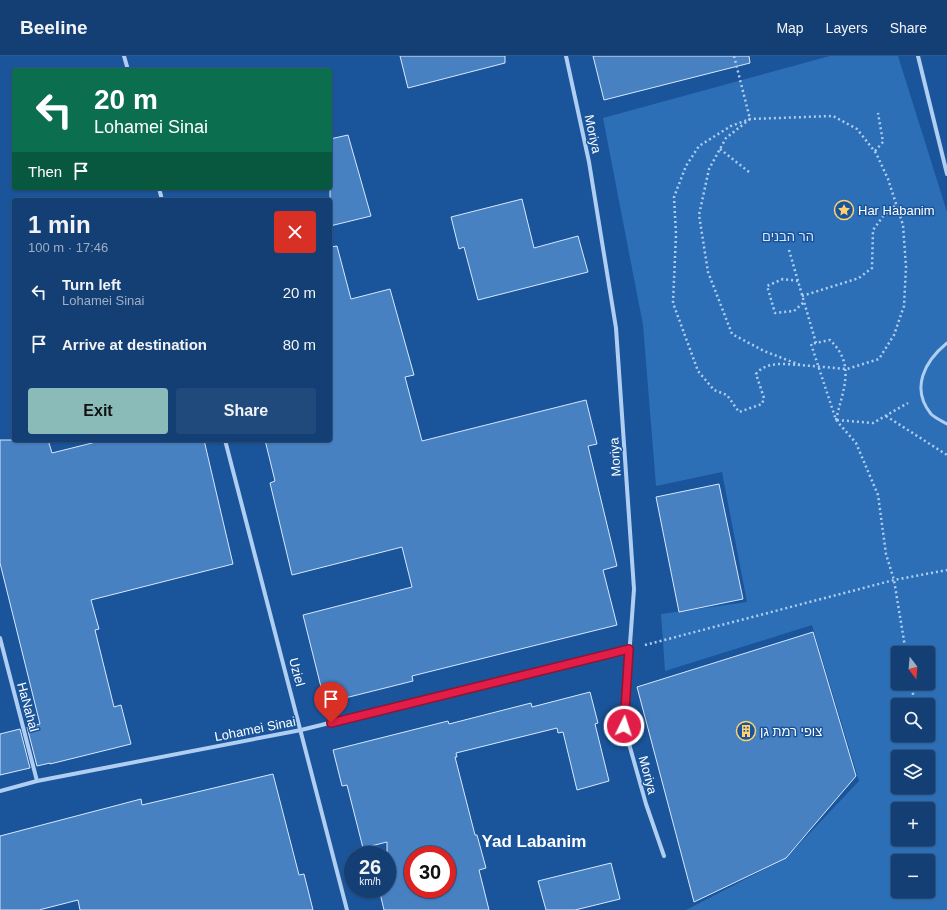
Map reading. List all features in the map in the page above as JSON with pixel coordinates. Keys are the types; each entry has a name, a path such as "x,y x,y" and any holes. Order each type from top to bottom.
{"street":[{"path":"124,56 127,68"},
{"name":"Moriya","path":"566,56 589,162 616,328 634,589 624,726 646,804 664,856"},
{"path":"918,56 947,174"},
{"name":"Uziel","path":"226,442 302,730 347,910"},
{"name":"HaNahal","path":"0,638 37,781"},
{"name":"Lohamei Sinai","path":"0,791 37,781 302,730 629,649"}],"lane":[{"path":"947,343 935,353 923,373 921,396 932,415 947,424"}],"path":[{"path":"734,56 750,119"},
{"path":"875,151 883,142 878,113"},
{"path":"833,116 857,129 875,151 888,180 903,225 906,260 904,306 894,335 879,359 847,369 777,364 760,368 756,374 764,398 762,404 737,412 727,394 714,390 698,371 673,303 676,234 674,196 686,166 699,146 732,126 750,119 833,116"},
{"path":"750,119 726,138 709,169 699,215 708,272 732,334 764,351 800,365"},
{"path":"720,149 749,172"},
{"path":"802,296 859,278 872,268 873,230 884,215 896,205"},
{"path":"789,250 816,343"},
{"path":"798,281 783,279 767,286 775,312 794,310 804,302"},
{"path":"836,420 847,369 841,350 830,340 811,344 836,420 856,443 878,495 886,554 894,580 905,646"},
{"path":"836,420 873,423 921,396"},
{"path":"885,416 947,455"},
{"path":"629,649 894,580 947,570"}],"green space":[{"name":"הר הבנים","path":"830,56 898,56 947,212 947,910 686,910 786,858 859,781 812,625 665,671 661,614 747,602 722,472 656,486 643,325 603,118"}],"building":[{"path":"400,56 505,56 505,63 408,88"},
{"path":"593,56 749,56 750,63 604,100"},
{"path":"348,135 371,216 332,226 332,198 330,198 330,190 332,190 332,139"},
{"path":"522,199 534,248 578,236 588,272 478,300 464,247 459,249 451,217"},
{"path":"337,246 351,299 390,289 414,375 405,377 422,441 586,400 597,444 588,446 617,566 603,570 617,625 412,676 413,681 325,703 303,615 412,587 402,547 292,575 270,483 275,481 265,442 332,442 332,247"},
{"path":"0,440 12,440 12,442 49,442 52,453 96,442 204,442 233,564 91,600 99,629 95,630 114,707 121,705 131,744 37,766 27,727 40,724 0,563"},
{"path":"719,484 743,599 679,612 656,497"},
{"name":"צופי רמת גן","path":"813,632 856,776 786,858 694,902 637,687"},
{"path":"590,692 598,723 595,724 609,781 577,790 563,732 558,733 557,728 456,753 457,757 455,757 475,835 477,835 486,868 479,870 489,910 384,910 381,898 396,898 396,846 387,846 387,842 371,846 362,846 347,785 342,786 333,750 448,721 449,724 531,703 532,707"},
{"path":"20,729 30,768 0,775 0,734"},
{"path":"273,774 299,875 304,874 313,910 80,910 78,900 39,910 0,910 0,836 141,799 142,805"},
{"path":"611,863 620,899 575,910 546,910 538,881"}],"place":[{"name":"Har Habanim","path":"844,210"},
{"name":"צופי רמת גן","path":"746,731"}],"district":[{"name":"Yad Labanim","path":"534,841"}],"route":[{"path":"331,723 629,649 624,726"}]}
